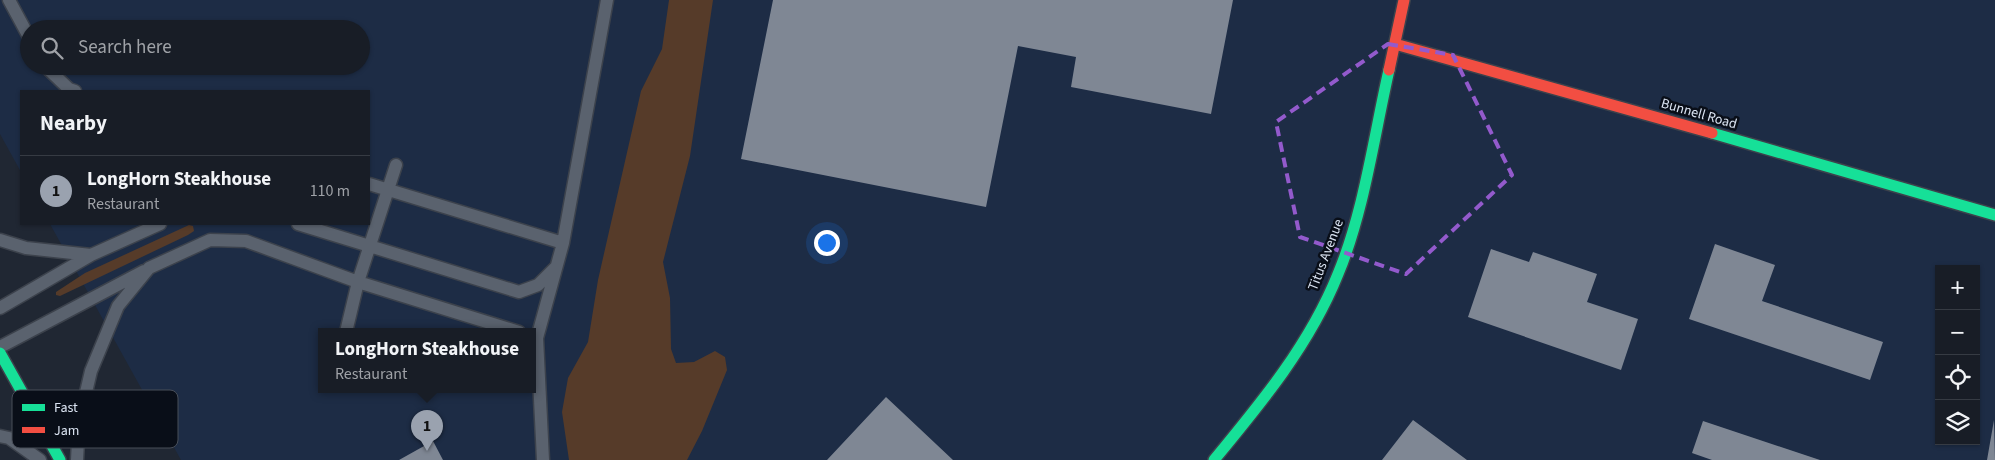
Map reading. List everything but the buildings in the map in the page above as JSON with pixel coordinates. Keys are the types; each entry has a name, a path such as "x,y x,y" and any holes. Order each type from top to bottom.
{"main road":[{"name":"Titus Avenue","path":"1214,460 1267,396 1292,360 1338,275 1352,236 1404,0"},
{"name":"Bunnell Road","path":"1395,44 1945,199 1995,215"},
{"path":"0,353 21,390"},
{"path":"53,448 60,460"}],"lane":[{"path":"9,0 20,20"},
{"path":"536,334 563,243 607,0"},
{"path":"54,75 72,90"},
{"path":"347,328 358,282 396,165"},
{"path":"370,184 563,243"},
{"path":"0,308 91,255 155,225"},
{"path":"301,225 519,292 538,285 556,267"},
{"path":"0,240 26,248 91,255"},
{"path":"0,347 150,268 210,240 246,242 358,282 506,328"},
{"path":"87,390 91,371 118,306 150,268"},
{"path":"536,352 543,460"},
{"path":"0,436 12,440"},
{"path":"23,448 40,460"}],"highlighted area":[{"path":"1388,44 1453,55 1512,175 1406,274 1300,237 1276,122"}],"shaded area":[{"path":"0,0 1995,0 1995,460 181,460 174,448 178,448 178,390 142,390 51,225 370,225 370,90 20,90 20,170 0,134"},
{"path":"669,0 713,0 690,156 663,262 670,298 671,349 676,363 694,362 715,351 725,357 727,370 702,431 687,460 569,460 562,412 568,378 588,342 598,280 641,91 662,49"},
{"path":"189,225 193,226 194,231 188,235 60,296 56,295 56,292 85,273"}],"traffic: fast":[{"path":"1214,460 1284,372 1327,300 1347,250 1362,200 1389,70"},
{"path":"1712,133 1995,215"},
{"path":"0,353 21,390"},
{"path":"53,448 60,460"}],"traffic: jam":[{"path":"1389,70 1404,0"},
{"path":"1395,44 1712,133"}],"place":[{"name":"LongHorn Steakhouse","path":"427,451"}]}
